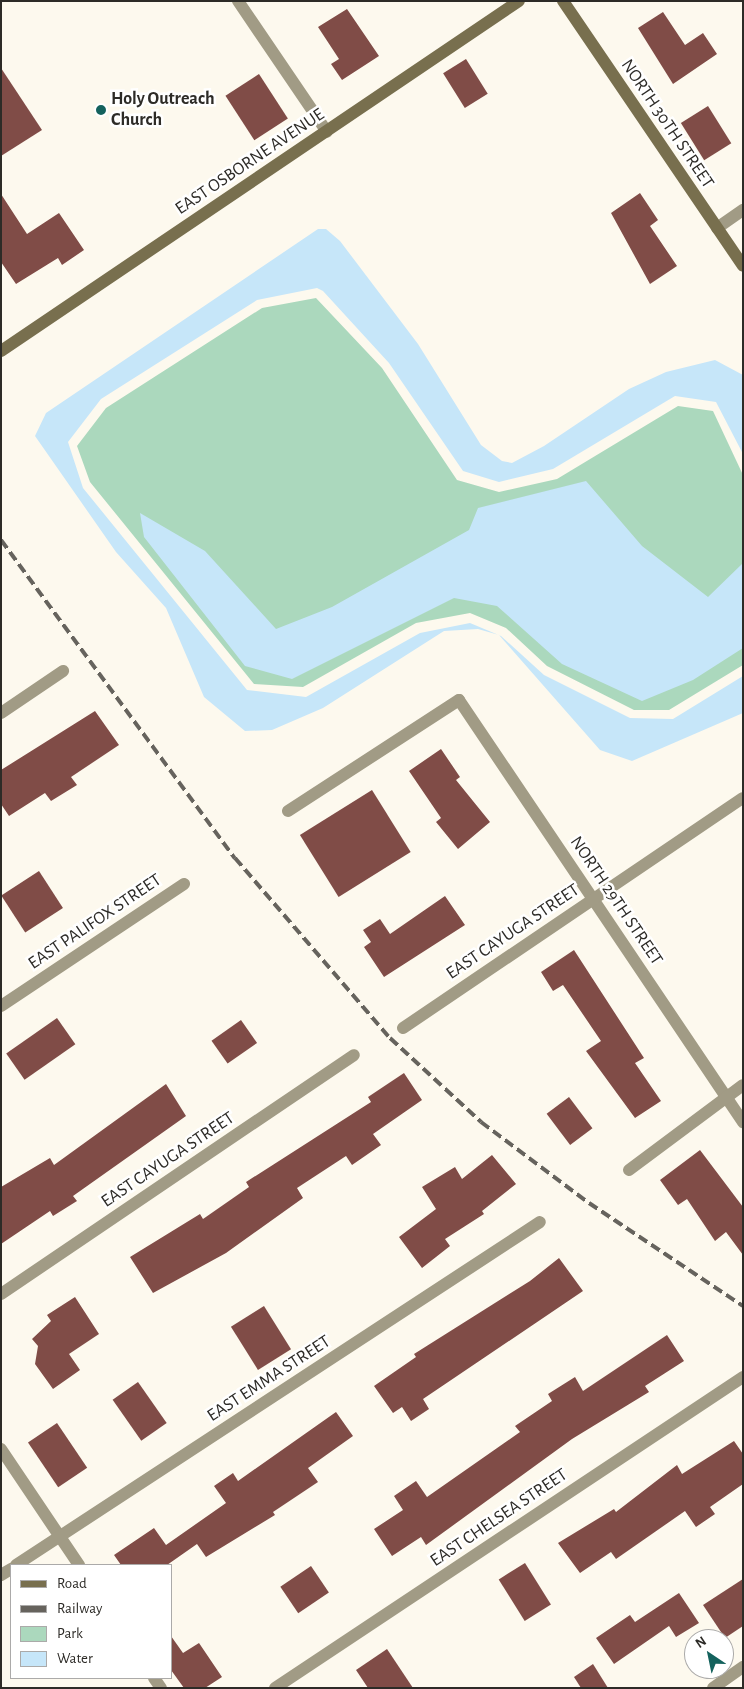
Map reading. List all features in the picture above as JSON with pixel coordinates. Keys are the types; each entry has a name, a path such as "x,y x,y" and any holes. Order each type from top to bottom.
{"street":[{"path":"238,1 326,132"},
{"name":"EAST OSBORNE AVENUE","path":"1,351 519,1"},
{"name":"NORTH 30TH STREET","path":"563,1 743,266"},
{"path":"717,228 743,210"},
{"path":"1,713 63,671"},
{"name":"NORTH 29TH STREET","path":"288,811 459,700 743,1122"},
{"name":"EAST CAYUGA STREET","path":"403,1028 743,798"},
{"name":"EAST PALIFOX STREET","path":"1,1006 184,884"},
{"name":"EAST CAYUGA STREET","path":"1,1294 354,1055"},
{"path":"629,1170 725,1096 743,1085"},
{"name":"EAST EMMA STREET","path":"18,1564 540,1222"},
{"name":"EAST CHELSEA STREET","path":"275,1688 743,1377"},
{"path":"1,1449 78,1564"},
{"path":"713,1688 743,1668"}],"green space":[{"path":"316,298 382,368 457,480 499,492 557,479 678,406 713,411 743,475 743,665 669,710 634,710 547,666 506,628 470,613 416,623 303,687 254,684 90,482 77,446 106,408 262,308"}],"water":[{"path":"318,229 326,229 340,241 418,344 481,445 502,461 512,463 544,446 629,389 666,372 715,360 743,375 743,454 716,402 675,396 553,469 499,482 463,471 389,363 323,291 317,288 257,300 101,399 68,442 83,488 247,690 306,697 420,633 470,623 498,635 478,629 444,631 323,708 272,730 245,731 204,697 166,608 116,552 35,436 46,413"},
{"path":"586,481 642,546 708,597 743,563 743,648 693,680 642,701 562,664 497,606 454,598 292,679 245,666 144,537 140,513 205,551 276,629 332,607 469,530 478,508"},
{"path":"499,635 544,675 630,718 673,719 743,676 743,713 632,761 600,750"}],"building":[{"path":"347,9 379,56 342,80 331,64 339,59 318,27"},
{"path":"663,12 685,45 703,33 717,54 673,84 638,28"},
{"path":"466,59 488,94 465,108 443,73"},
{"path":"1,68 42,130 1,156"},
{"path":"259,74 288,118 254,140 225,96"},
{"path":"708,106 731,143 704,160 681,123"},
{"path":"640,193 658,220 650,226 677,266 650,284 611,213"},
{"path":"1,194 27,234 59,213 84,250 62,265 58,258 16,284 1,262"},
{"path":"95,711 119,745 71,777 77,785 51,801 45,793 9,816 1,804 1,770"},
{"path":"441,749 460,777 456,780 490,822 458,849 436,822 441,818 409,771"},
{"path":"372,790 411,852 339,897 300,835"},
{"path":"39,871 63,908 25,932 1,896"},
{"path":"445,896 465,925 384,977 364,947 371,942 363,930 380,919 390,934"},
{"path":"574,950 644,1058 635,1063 661,1101 635,1118 586,1051 601,1041 563,985 553,991 541,972"},
{"path":"57,1018 75,1044 25,1080 6,1054"},
{"path":"241,1020 257,1043 228,1064 212,1041"},
{"path":"404,1073 422,1100 373,1134 381,1145 352,1165 346,1156 297,1188 303,1198 226,1253 153,1293 130,1257 200,1214 203,1219 249,1187 246,1182 371,1102 368,1097"},
{"path":"166,1084 186,1116 73,1196 77,1201 53,1216 50,1211 1,1244 1,1187 50,1158 54,1165"},
{"path":"569,1097 592,1128 570,1145 547,1114"},
{"path":"700,1150 743,1207 743,1255 726,1232 715,1241 687,1199 678,1205 660,1180"},
{"path":"492,1155 516,1184 482,1211 484,1214 445,1239 450,1246 422,1268 399,1237 436,1209 422,1187 455,1167 462,1179"},
{"path":"559,1258 583,1291 423,1399 429,1409 411,1421 402,1407 393,1413 374,1386 416,1357 414,1354 530,1281"},
{"path":"75,1297 99,1334 69,1354 80,1370 53,1389 35,1364 38,1346 32,1339 51,1321 47,1315"},
{"path":"264,1306 291,1349 258,1370 231,1327"},
{"path":"667,1335 684,1361 645,1386 649,1392 572,1439 426,1545 421,1537 392,1556 374,1529 403,1510 394,1496 416,1481 427,1497 520,1432 515,1426 552,1401 548,1394 575,1377 583,1391"},
{"path":"138,1382 167,1423 141,1441 113,1400"},
{"path":"336,1412 353,1436 308,1468 318,1482 273,1512 275,1515 206,1557 197,1544 168,1564 120,1564 114,1555 154,1528 166,1545 226,1503 214,1486 233,1473 238,1481"},
{"path":"57,1423 87,1468 58,1487 28,1443"},
{"path":"734,1441 743,1454 743,1484 710,1507 715,1514 696,1527 685,1511 616,1559 611,1552 580,1573 558,1543 614,1509 616,1512 677,1465 682,1474"},
{"path":"525,1563 551,1605 525,1621 499,1579"},
{"path":"311,1566 329,1593 298,1613 280,1587"},
{"path":"743,1579 743,1626 734,1632 734,1629 719,1629 703,1605"},
{"path":"679,1593 699,1623 689,1629 684,1629 684,1632 676,1637 669,1626 614,1664 596,1638 630,1615 635,1622"},
{"path":"172,1637 183,1653 199,1643 222,1677 205,1688 184,1688 172,1671"},
{"path":"387,1649 413,1688 368,1688 356,1670"},
{"path":"593,1664 608,1688 581,1688 574,1677"}],"railway":[{"path":"1,540 235,858 390,1038 481,1122 589,1203 743,1306"}],"place":[{"name":"Holy Outreach Church","path":"101,110"}]}
